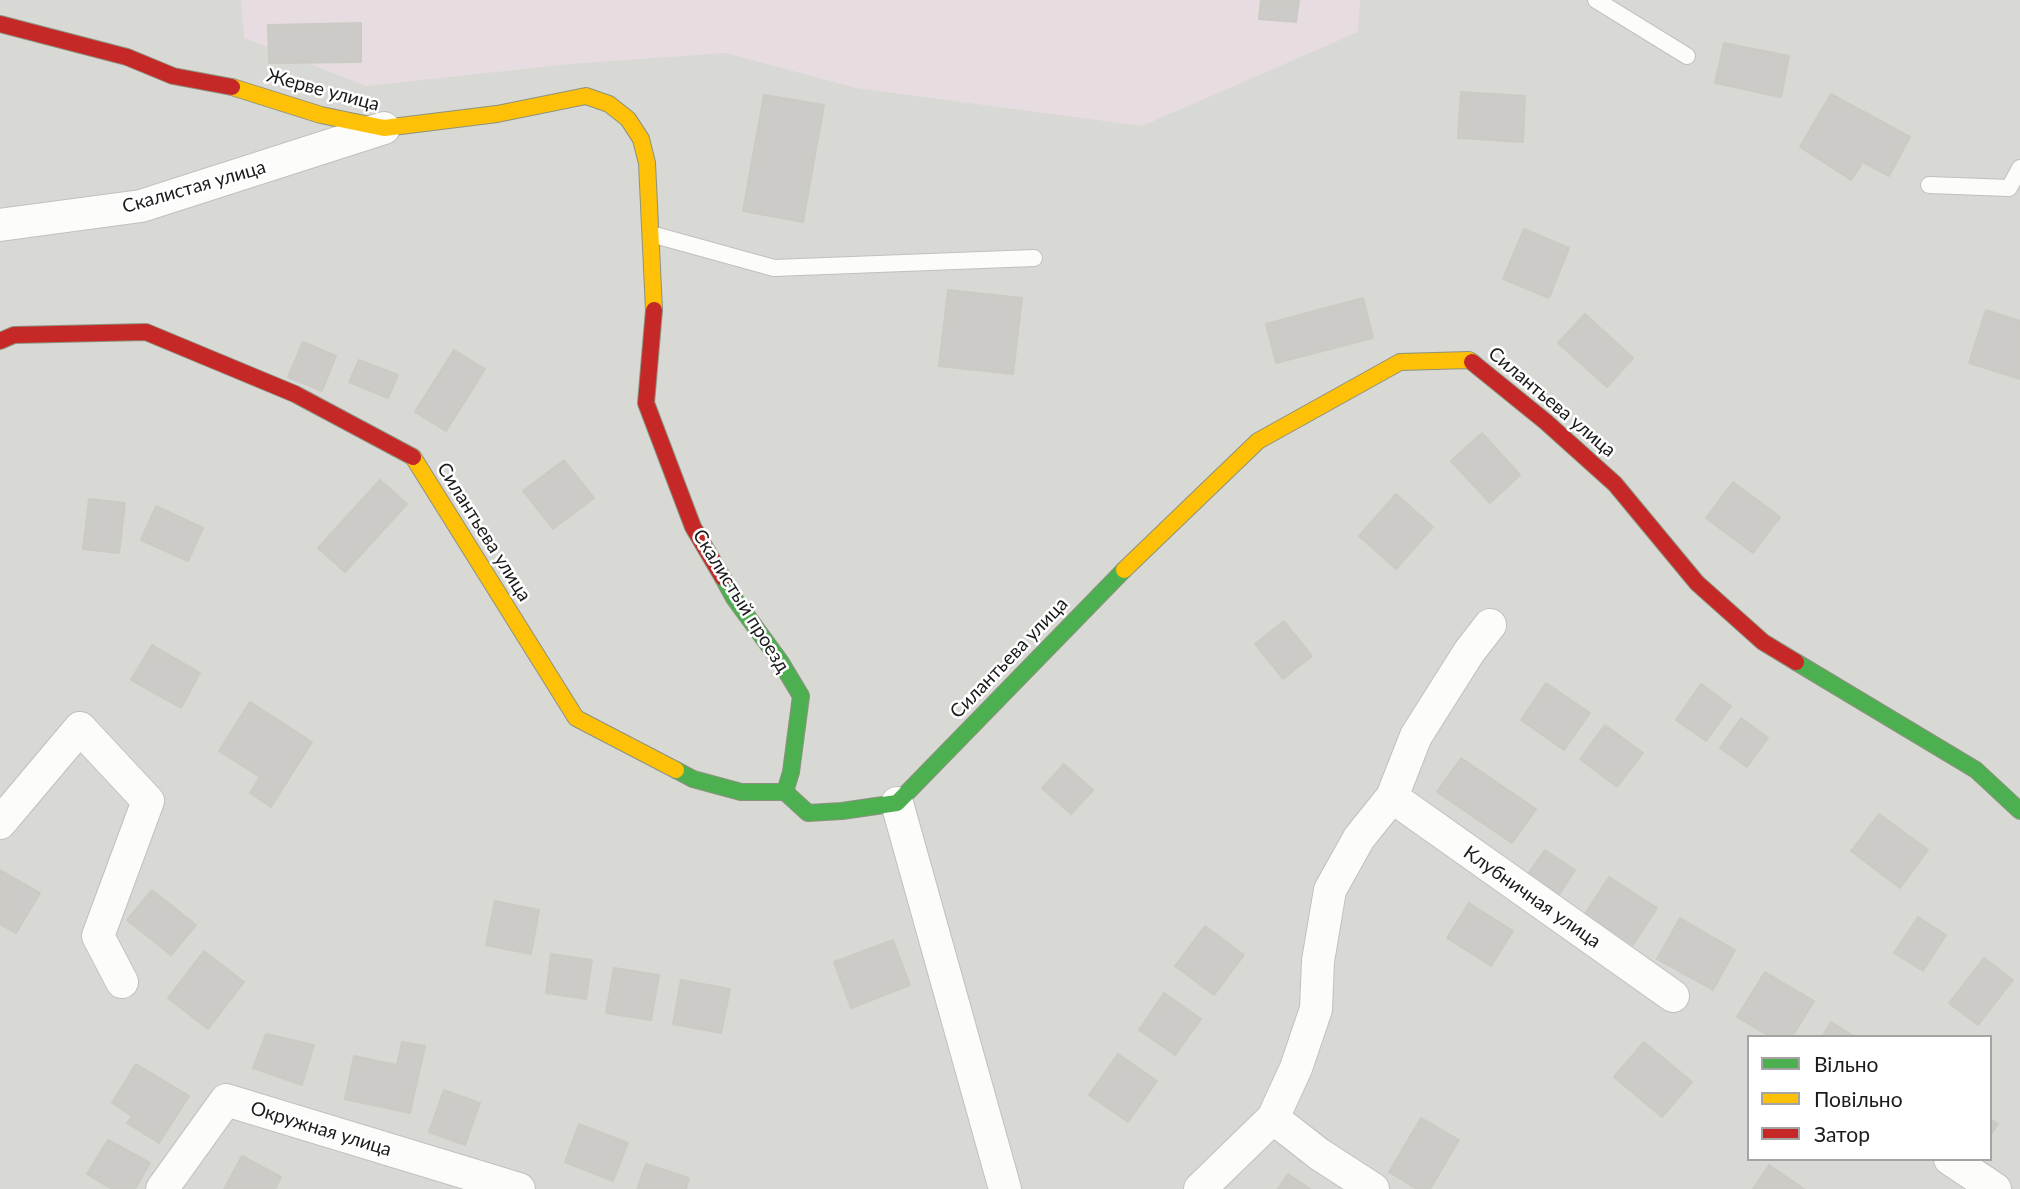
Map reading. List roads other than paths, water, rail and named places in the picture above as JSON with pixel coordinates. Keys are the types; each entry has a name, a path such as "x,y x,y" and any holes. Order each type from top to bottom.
{"street":[{"name":"Жерве улица","path":"0,24 127,57 173,76 240,89 321,115 384,128 497,114 586,96 609,104 628,119 641,139 647,163"},
{"name":"Скалистая улица","path":"0,225 141,206 384,128"},
{"name":"Скалистый проезд","path":"647,163 654,306 646,403 693,527 734,598 780,661 801,696 791,772 785,792"},
{"name":"Силантьева улица","path":"0,341 13,335 146,332 295,394 412,457 576,718 693,779 741,792 785,792"},
{"name":"Силантьева улица","path":"897,803 1091,602 1258,441 1400,362 1469,360 1546,422 1615,484 1697,583 1763,642 1976,770 2020,811"},
{"path":"1199,1189 1273,1118 1296,1068 1316,1009 1318,961 1329,890 1359,838 1392,797 1416,736 1469,652 1490,625"},
{"path":"0,823 80,728 148,801 98,936 122,982"},
{"path":"785,792 808,813 897,803 1004,1189"},
{"name":"Клубничная улица","path":"1392,797 1673,996"},
{"name":"Окружная улица","path":"162,1189 226,1100 519,1189"},
{"path":"1273,1118 1319,1154 1373,1189"},
{"path":"1953,1161 1995,1189"}],"lane":[{"path":"1596,0 1687,56"},
{"path":"1930,185 2009,188 2020,168"},
{"path":"651,233 774,268 1034,258"}]}
